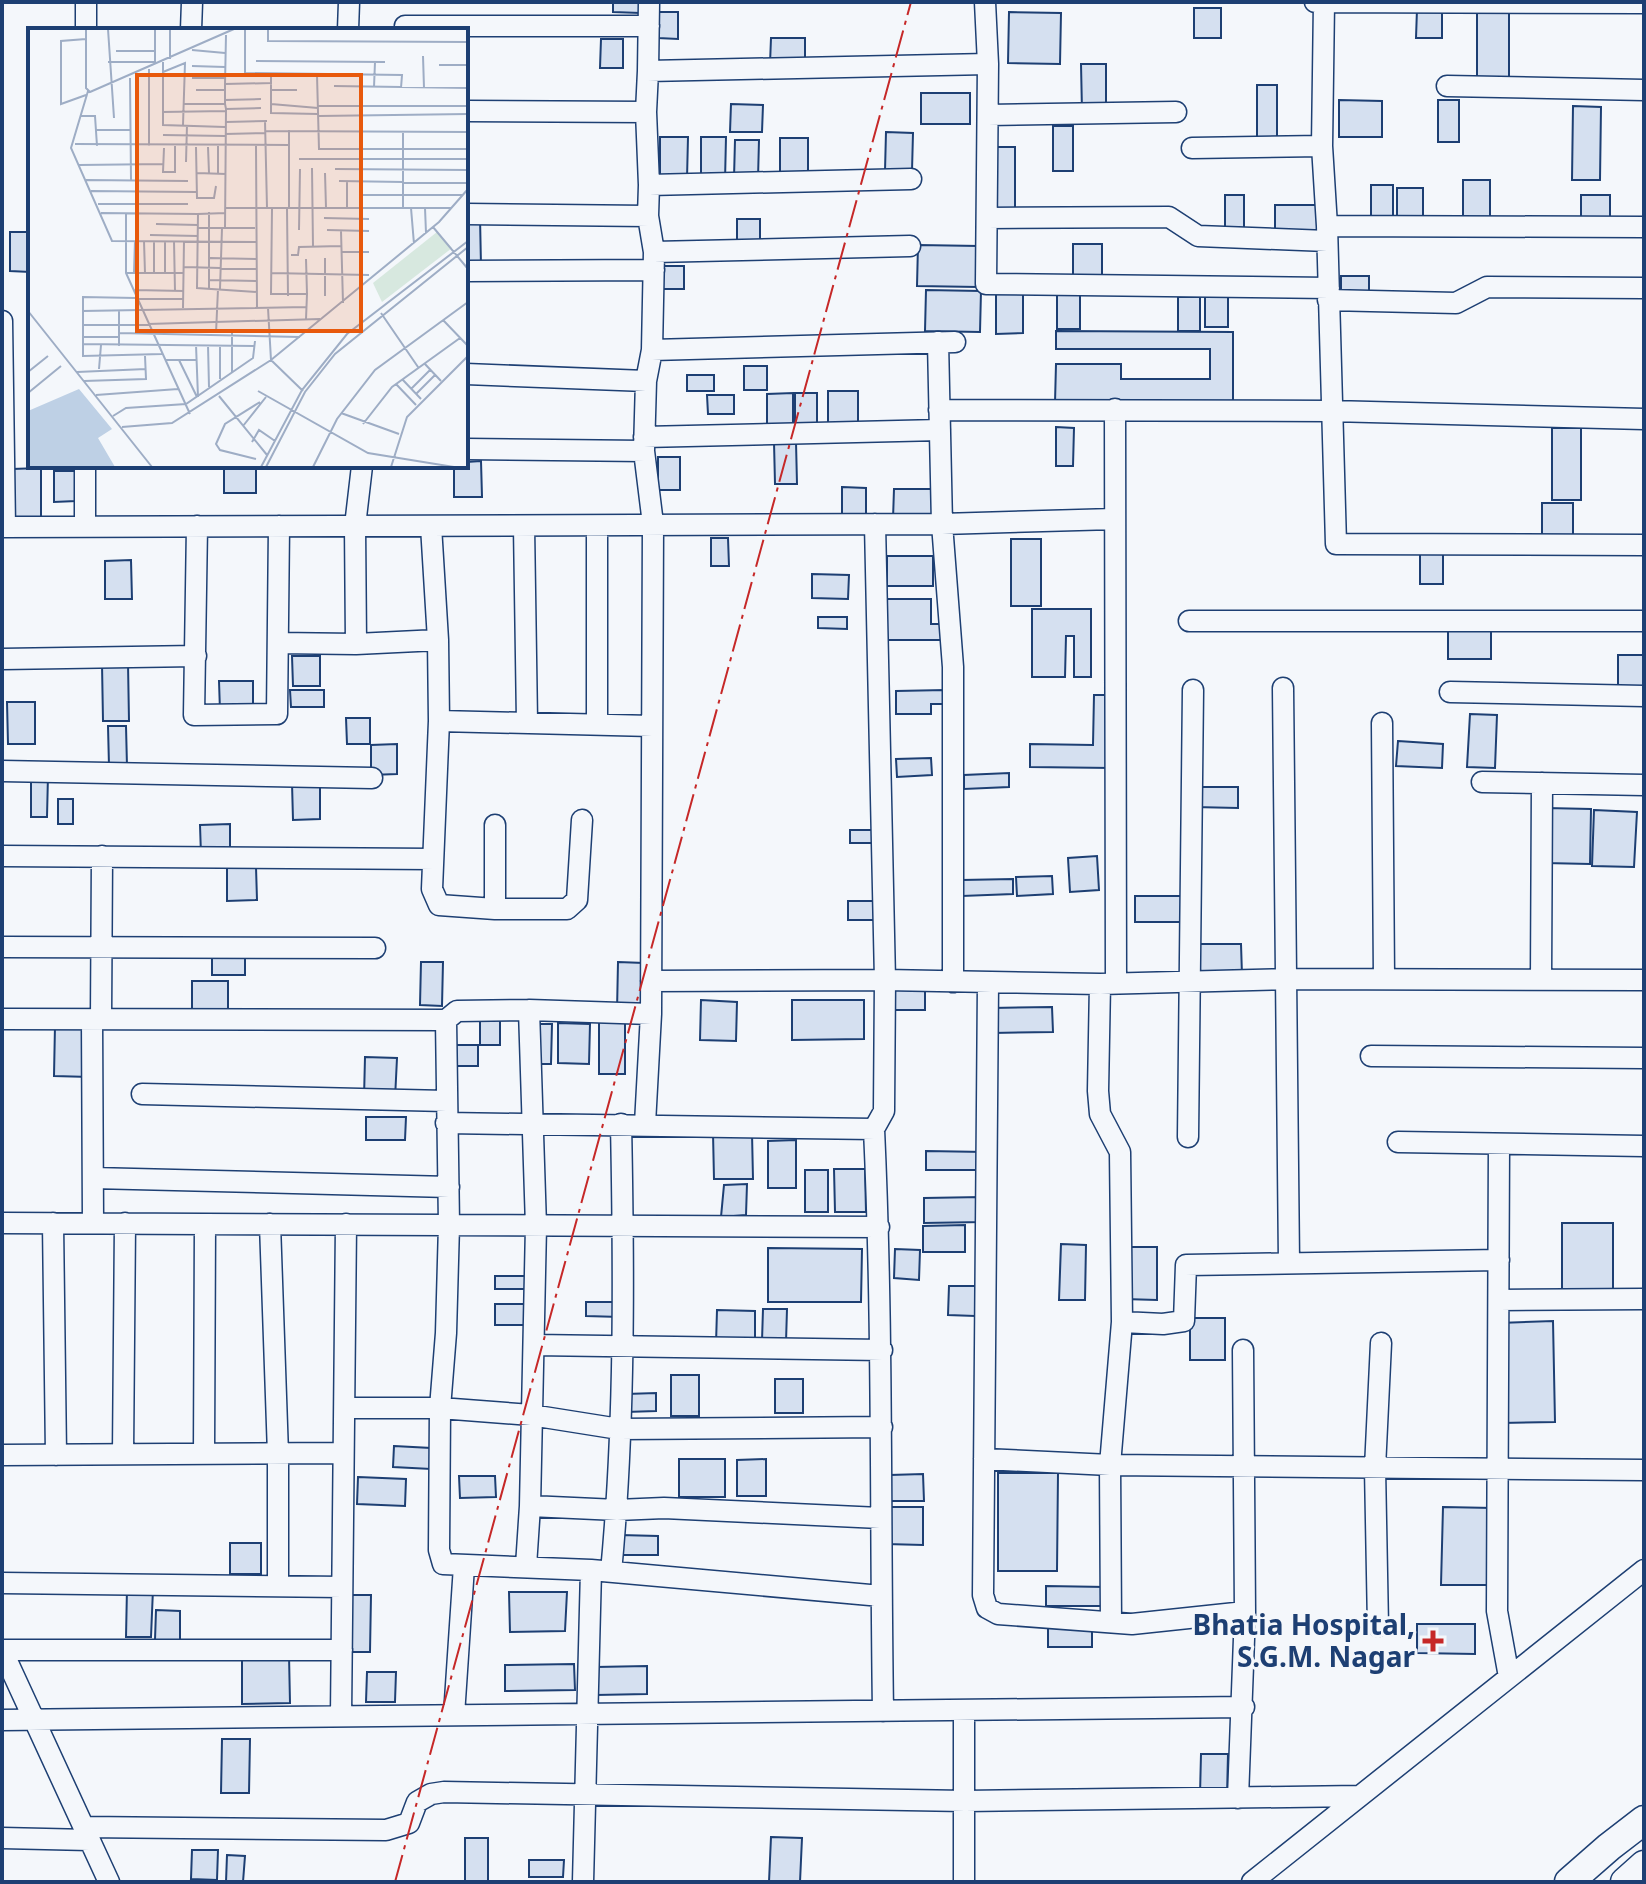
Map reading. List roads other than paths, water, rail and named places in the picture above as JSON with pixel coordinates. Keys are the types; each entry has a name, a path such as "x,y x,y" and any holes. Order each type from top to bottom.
{"street":[{"path":"86,2 86,28"},
{"path":"191,28 192,2"},
{"path":"348,28 349,2"},
{"path":"645,1124 651,1014 653,524 644,444 646,381 652,350 654,261 648,216 646,112 649,2"},
{"path":"985,2 988,64 986,284 1328,294 1456,303 1487,287 1644,288"},
{"path":"1315,2 1644,3"},
{"path":"1324,2 1322,146 1336,544 1644,545"},
{"path":"405,26 649,26"},
{"path":"648,71 988,64"},
{"path":"1447,86 1644,90"},
{"path":"468,111 646,112"},
{"path":"988,115 1176,112"},
{"path":"1192,148 1322,146"},
{"path":"649,185 911,179"},
{"path":"468,214 648,216"},
{"path":"987,218 1169,217 1198,236 1644,227"},
{"path":"468,271 910,246"},
{"path":"2,321 4,527 942,524 1114,519"},
{"path":"652,350 947,342 939,420 942,524 953,667 953,982"},
{"path":"468,374 646,381"},
{"path":"1111,1622 1110,1465 1122,1322 1120,1152 1100,1114 1098,1091 1108,983 1115,409"},
{"path":"468,449 644,444 1115,409 1644,419"},
{"path":"85,468 85,526"},
{"path":"356,644 355,526 362,468"},
{"path":"875,524 885,980 884,1111 874,1129 882,1350 880,1518 883,1711"},
{"path":"197,526 194,715 277,714 279,526"},
{"path":"431,526 439,721 432,889 439,905 567,909 577,900 582,820"},
{"path":"524,526 527,722"},
{"path":"597,526 597,723"},
{"path":"1189,621 1644,621"},
{"path":"278,643 356,644 438,640"},
{"path":"2,659 196,656"},
{"path":"1283,688 1289,1262"},
{"path":"1188,1137 1193,690"},
{"path":"1450,692 1644,696"},
{"path":"439,721 652,726"},
{"path":"1382,723 1384,978"},
{"path":"2,771 372,778"},
{"path":"1482,782 1644,785"},
{"path":"1541,979 1542,783"},
{"path":"495,825 495,909"},
{"path":"2,856 433,859"},
{"path":"93,1223 102,856"},
{"path":"2,947 375,948"},
{"path":"651,981 1190,983 1384,978 1644,980"},
{"path":"988,983 983,1595 987,1608 998,1614 1132,1624 1245,1612"},
{"path":"2,1019 446,1020 457,1011 529,1010 651,1014"},
{"path":"526,1566 536,1226 529,1010"},
{"path":"446,1020 449,1225 440,1408 439,1550 443,1564 601,1571 881,1596"},
{"path":"1371,1056 1644,1058"},
{"path":"142,1094 446,1101"},
{"path":"446,1123 874,1129"},
{"path":"583,1882 587,1713 601,1571 617,1510 623,1226 621,1124"},
{"path":"1398,1142 1644,1146"},
{"path":"1499,1144 1497,1611 1509,1677"},
{"path":"93,1178 449,1187"},
{"path":"2,1223 879,1227"},
{"path":"53,1223 56,1455"},
{"path":"123,1454 125,1223"},
{"path":"204,1454 205,1224"},
{"path":"270,1224 278,1454 278,1586"},
{"path":"341,1716 346,1224"},
{"path":"1122,1322 1163,1324 1184,1321 1186,1265 1499,1260"},
{"path":"1499,1300 1644,1299"},
{"path":"1378,1626 1375,1468 1381,1343"},
{"path":"534,1345 882,1350"},
{"path":"1238,1798 1244,1707 1243,1350"},
{"path":"345,1408 440,1408 531,1415 619,1429 882,1427"},
{"path":"2,1455 343,1453"},
{"path":"984,1459 1110,1465 1644,1470"},
{"path":"530,1506 617,1510 664,1508 880,1518"},
{"path":"454,1715 464,1566"},
{"path":"1252,1882 1644,1570"},
{"path":"2,1583 342,1587"},
{"path":"109,1882 2,1650 342,1650"},
{"path":"2,1720 1244,1707"},
{"path":"964,1710 964,1882"},
{"path":"2,1838 386,1830 409,1823 417,1802 431,1794 965,1801 1360,1796"},
{"path":"1569,1882 1644,1820"},
{"path":"1625,1882 1644,1865"}],"place":[{"name":"Bhatia Hospital, S.G.M. Nagar","path":"1433,1641"}]}
